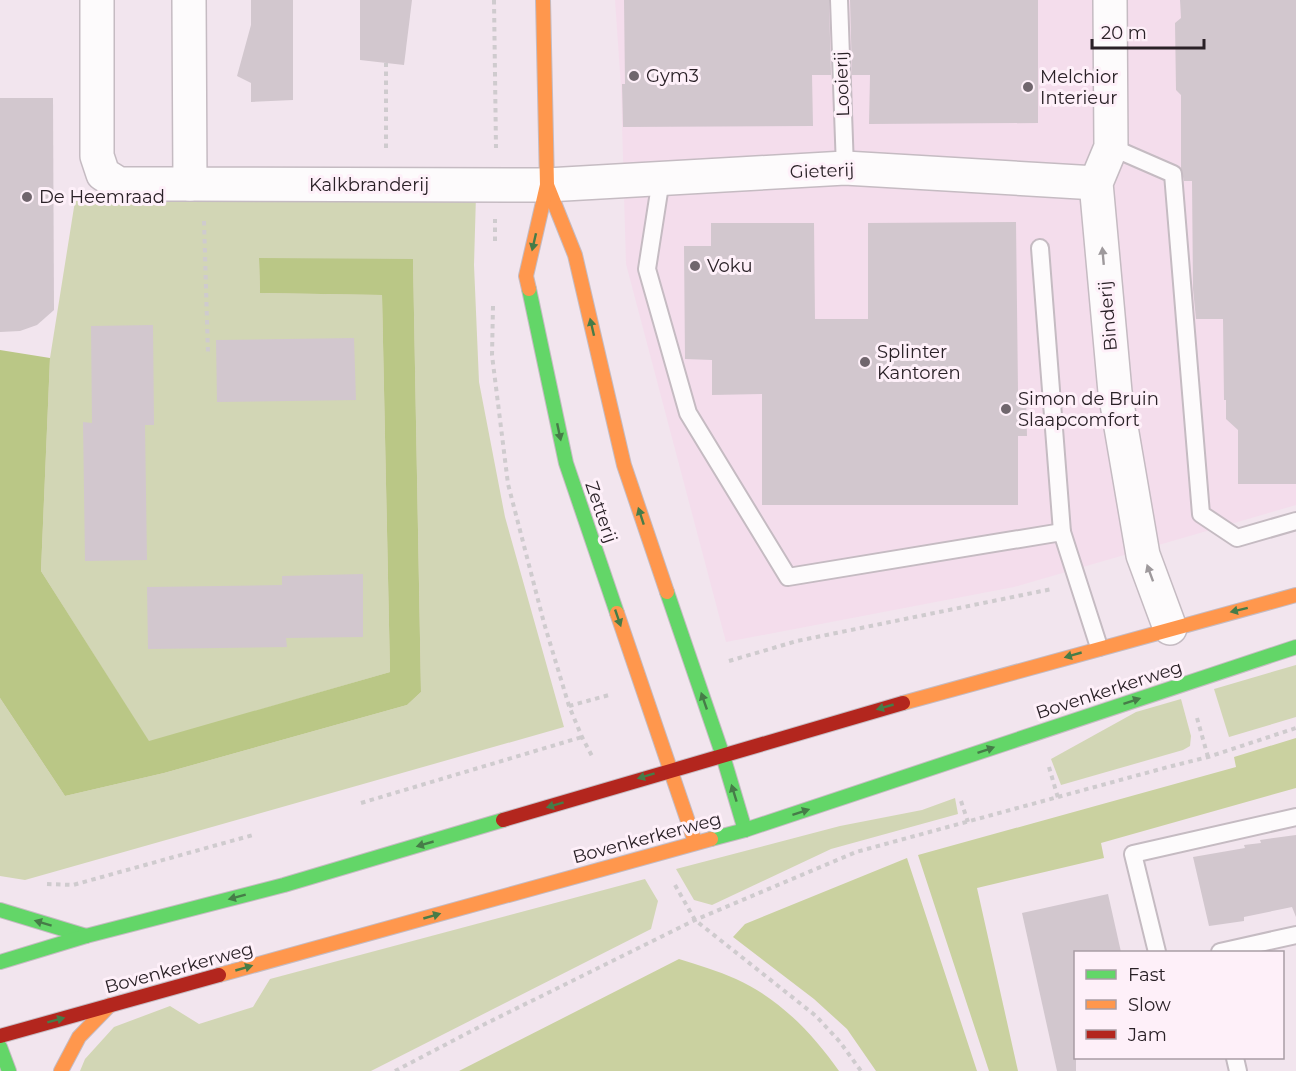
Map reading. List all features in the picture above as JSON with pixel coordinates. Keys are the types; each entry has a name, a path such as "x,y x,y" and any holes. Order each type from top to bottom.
{"main road":[{"name":"Zetterij","path":"543,0 547,185 526,276 566,463 695,842"},
{"name":"Zetterij","path":"547,185 575,255 624,465 723,756 745,830"},
{"path":"0,962 86,936 284,885 837,721 1170,627 1296,595"},
{"name":"Bovenkerkerweg","path":"0,1036 745,830 1296,647"},
{"path":"0,910 86,936"},
{"path":"61,1071 79,1037 110,1005"},
{"path":"0,1047 9,1071"}],"street":[{"name":"Kalkbranderij","path":"97,0 97,156 103,174 119,184 547,185"},
{"path":"189,0 196,184"},
{"name":"Binderij","path":"1110,0 1111,147 1096,183 1115,392 1143,555 1170,627"},
{"name":"Gieterij","path":"547,185 846,168 1096,183"}],"lane":[{"name":"Looierij","path":"839,0 846,168"},
{"path":"1111,147 1173,174 1202,514 1237,538 1296,521"},
{"path":"661,179 647,269 688,413 788,577 1062,532"},
{"path":"1040,248 1062,532 1099,647"},
{"path":"1157,951 1133,854 1296,818"},
{"path":"1226,951 1295,940"}],"path":[{"path":"494,0 495,242"},
{"path":"386,63 386,184"},
{"path":"196,184 208,354"},
{"path":"493,299 492,356 508,484 544,623 569,706 582,737 611,787"},
{"path":"797,641 1079,584"},
{"path":"395,1071 695,920 856,852 1168,766 1208,758 1296,728"},
{"path":"362,803 582,737"},
{"path":"1047,764 1058,798"},
{"path":"961,801 968,822"},
{"path":"42,884 73,885 253,835"},
{"path":"652,854 669,875 695,920 816,1016 840,1042 861,1071"}],"shaded area":[{"path":"615,0 1296,0 1296,505 1014,587 726,642 626,264 621,87"},
{"path":"476,195 474,265 479,382 505,517 564,727 25,880 0,876 0,698 65,796 164,773 407,705 421,692 413,259 259,259 260,293 382,295 390,672 149,742 41,571 50,358 75,201"},
{"path":"259,258 413,259 421,692 407,705 164,773 65,796 0,698 0,350 50,358 41,571 149,741 390,672 382,295 260,293"},
{"path":"1296,665 1296,717 1229,737 1214,689"},
{"path":"1181,699 1191,736 1190,746 1183,750 1061,785 1051,759 1136,712"},
{"path":"1296,738 1296,788 1101,843 1104,858 977,888 1018,1071 989,1071 918,855 1236,767 1234,757"},
{"path":"955,798 958,814 831,849 712,905 694,900 676,869 840,826 922,810"},
{"path":"907,858 977,1071 876,1071 847,1029 814,999 733,937 745,924"},
{"path":"645,879 658,901 651,929 371,1071 80,1071 85,1059 114,1027 170,1006 199,1024 253,1007 270,979"},
{"path":"679,959 729,976 767,996 794,1018 839,1071 459,1071"}],"building":[{"path":"251,0 293,0 293,100 251,102 251,83 237,76 251,25"},
{"path":"360,0 412,0 404,65 360,60"},
{"path":"624,0 829,0 831,75 812,75 813,126 623,127"},
{"path":"850,0 1038,0 1038,123 869,124 870,75 852,75"},
{"path":"1180,0 1296,0 1296,484 1238,484 1238,430 1226,419 1226,400 1224,400 1223,319 1196,319 1193,289 1192,181 1184,181 1181,168 1181,95 1176,90 1175,23 1181,18"},
{"name":"De Heemraad","path":"0,98 53,98 54,310 37,325 20,331 0,332"},
{"name":"Splinter Kantoren","path":"1016,222 1018,391 1026,391 1027,436 1018,436 1018,505 762,505 762,394 712,395 712,360 685,359 684,246 711,246 711,223 814,223 815,319 868,319 868,223"},
{"path":"153,325 154,425 145,425 147,560 85,561 83,422 92,423 91,326"},
{"path":"354,338 356,400 217,402 216,340"},
{"path":"363,574 363,637 286,638 287,647 148,649 147,587 282,585 282,576"},
{"path":"1296,835 1296,917 1292,907 1244,917 1244,921 1209,926 1193,857 1245,848 1244,845 1261,843 1260,840"},
{"path":"1108,894 1121,951 1074,951 1076,1071 1057,1071 1022,913"}],"traffic: fast":[{"path":"529,289 566,463 617,613"},
{"path":"667,592 723,756 745,830"},
{"path":"711,839 745,830 1296,647"},
{"path":"0,962 86,936 284,885 503,820"},
{"path":"0,910 86,936"},
{"path":"0,1047 9,1071"}],"traffic: slow":[{"path":"529,289 526,276 547,185 543,0"},
{"path":"547,185 575,255 624,465 667,592"},
{"path":"903,703 1296,595"},
{"path":"617,613 695,842"},
{"path":"219,975 711,839"},
{"path":"61,1071 79,1037 110,1005"}],"traffic: jam":[{"path":"503,820 903,703"},
{"path":"0,1036 219,975"}],"place":[{"name":"Gym3","path":"634,76"},
{"name":"Melchior Interieur","path":"1028,87"},
{"name":"De Heemraad","path":"27,197"},
{"name":"Voku","path":"695,266"},
{"name":"Splinter Kantoren","path":"865,362"},
{"name":"Simon de Bruin Slaapcomfort","path":"1006,409"}]}
